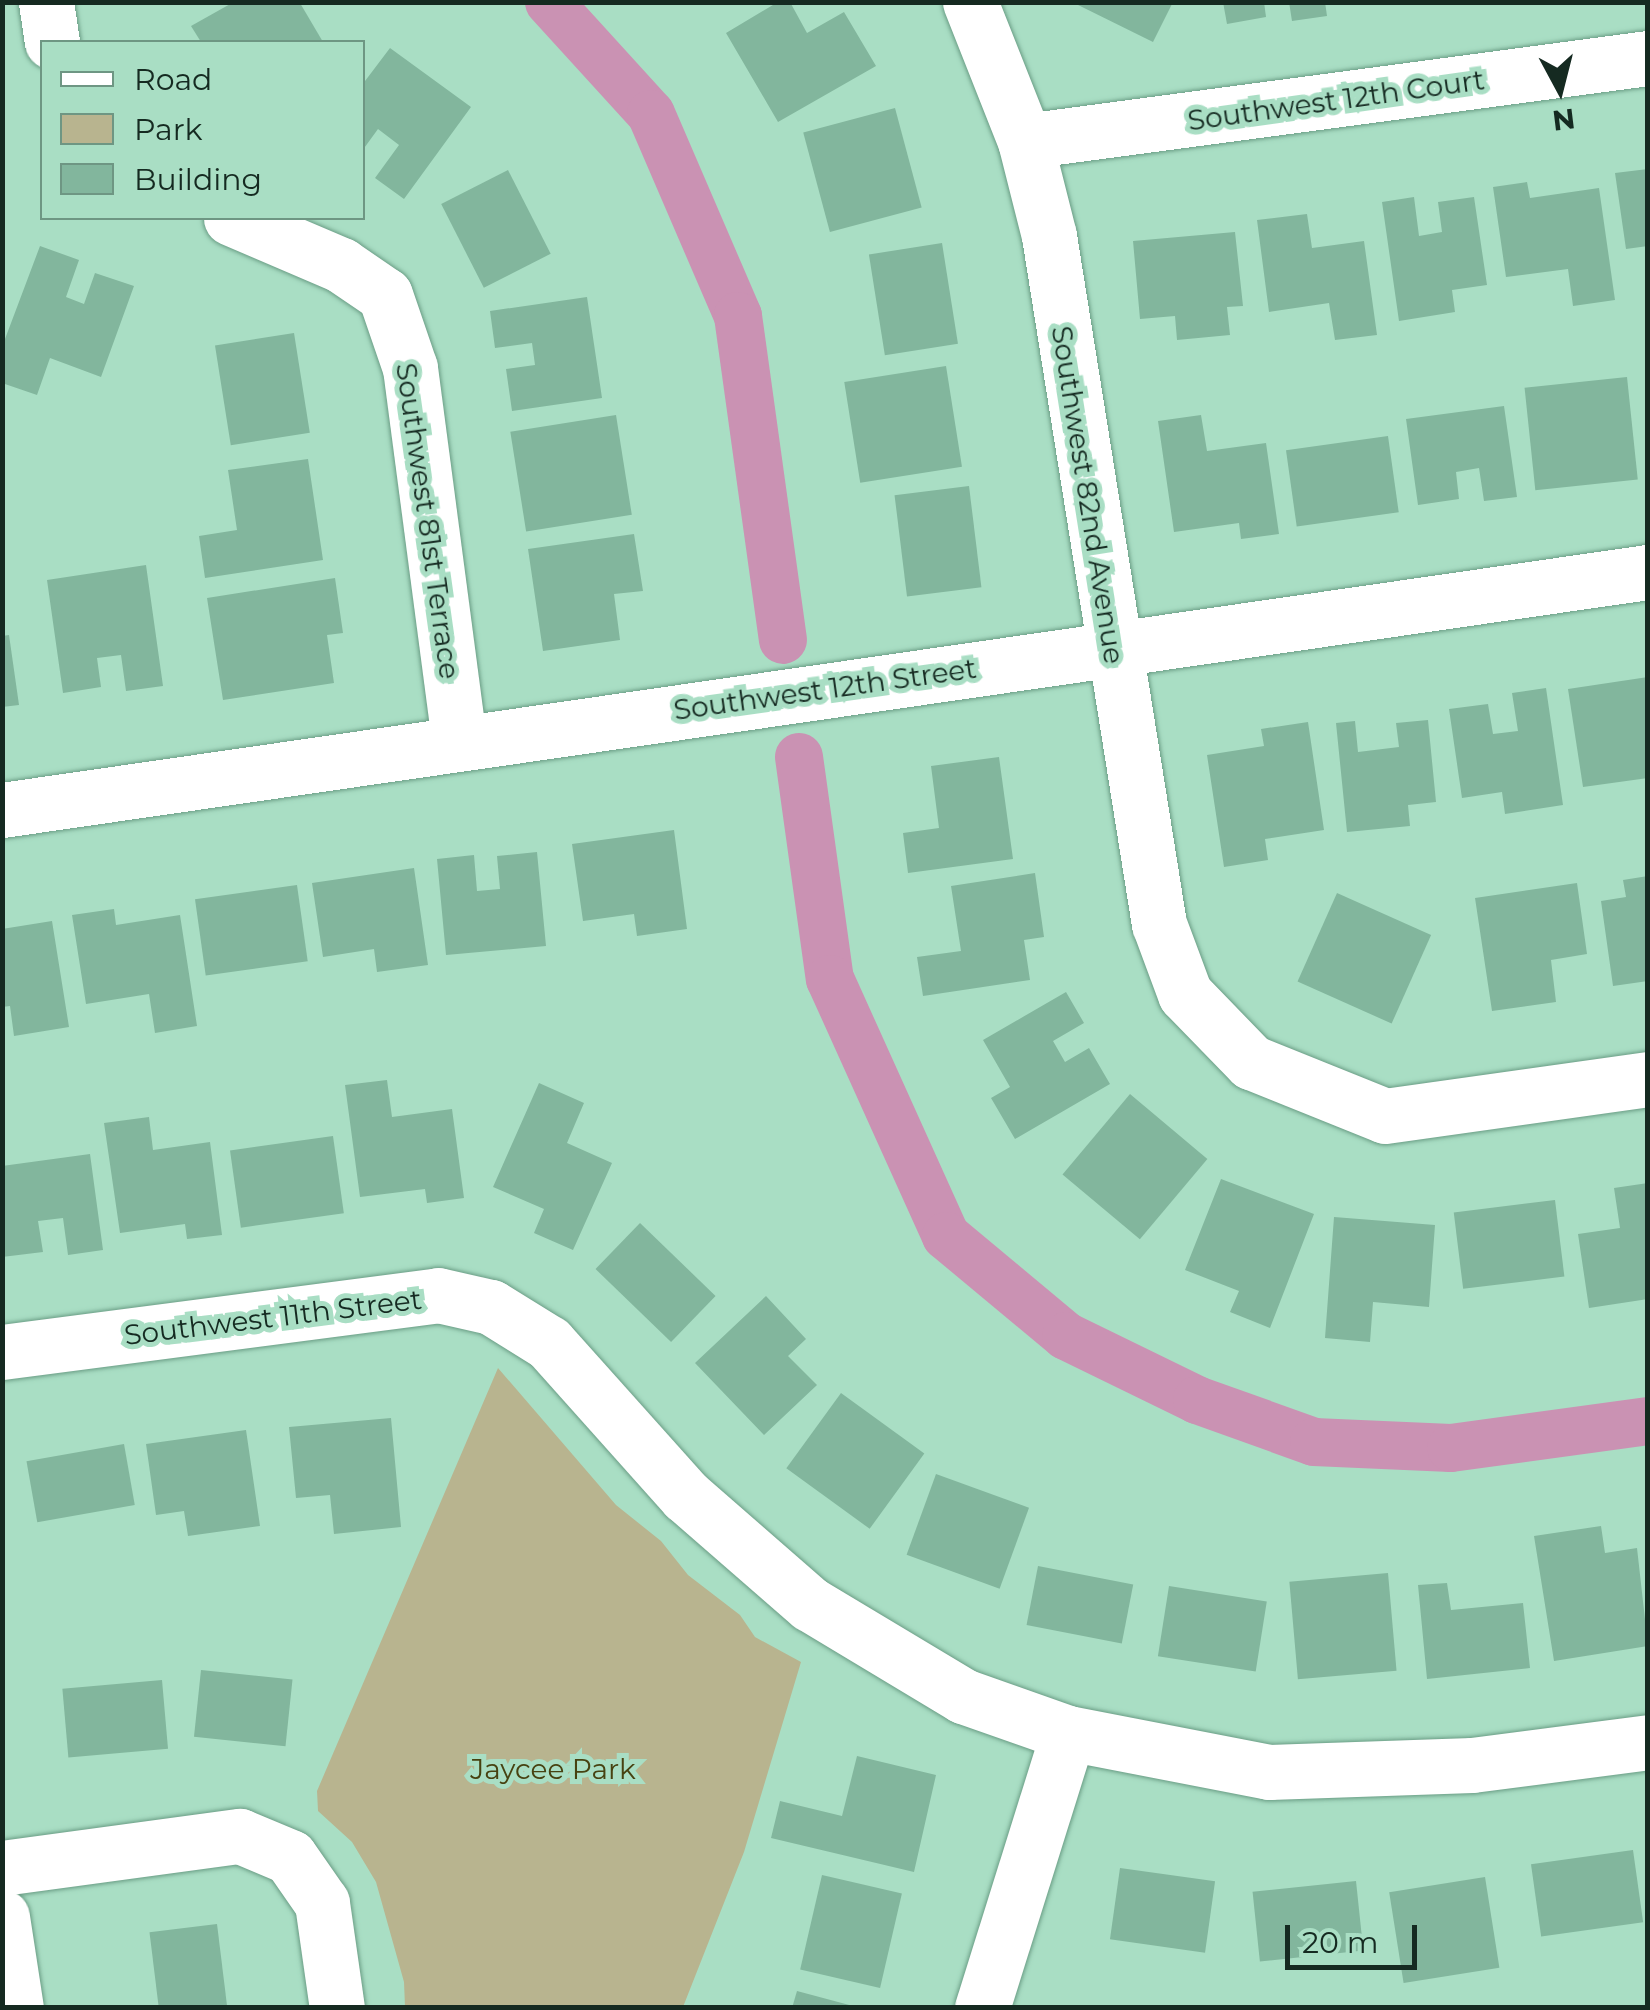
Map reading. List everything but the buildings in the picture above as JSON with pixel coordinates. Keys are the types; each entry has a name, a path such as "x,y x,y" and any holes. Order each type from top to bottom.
{"street":[{"path":"46,2 52,40"},
{"name":"Southwest 82nd Avenue","path":"970,2 1025,141 1049,236 1110,648 1159,924 1185,994 1251,1062 1385,1116 1648,1079"},
{"name":"Southwest 12th Court","path":"1025,141 1648,58"},
{"name":"Southwest 81st Terrace","path":"236,220 341,265 384,295 410,368 460,742"},
{"name":"Southwest 12th Street","path":"2,810 1648,572"},
{"name":"Southwest 11th Street","path":"2,1352 438,1296 491,1307 548,1343 686,1496 810,1604 963,1696 1068,1733 1270,1772 1472,1766 1648,1742"},
{"path":"982,2008 1068,1733"},
{"path":"2,1868 240,1836 290,1857 322,1903 337,2008"},
{"path":"2,1917 16,2008"}],"green space":[{"name":"Jaycee Park","path":"498,1368 616,1505 661,1541 688,1575 740,1615 755,1637 801,1662 744,1852 683,2007 405,2007 404,1982 376,1882 352,1842 318,1811 317,1791"}],"waterway":[{"path":"549,2 651,114 738,316 783,640"},
{"path":"799,757 830,979 946,1236 1066,1336 1197,1400 1314,1442 1451,1448 1648,1421"}]}
